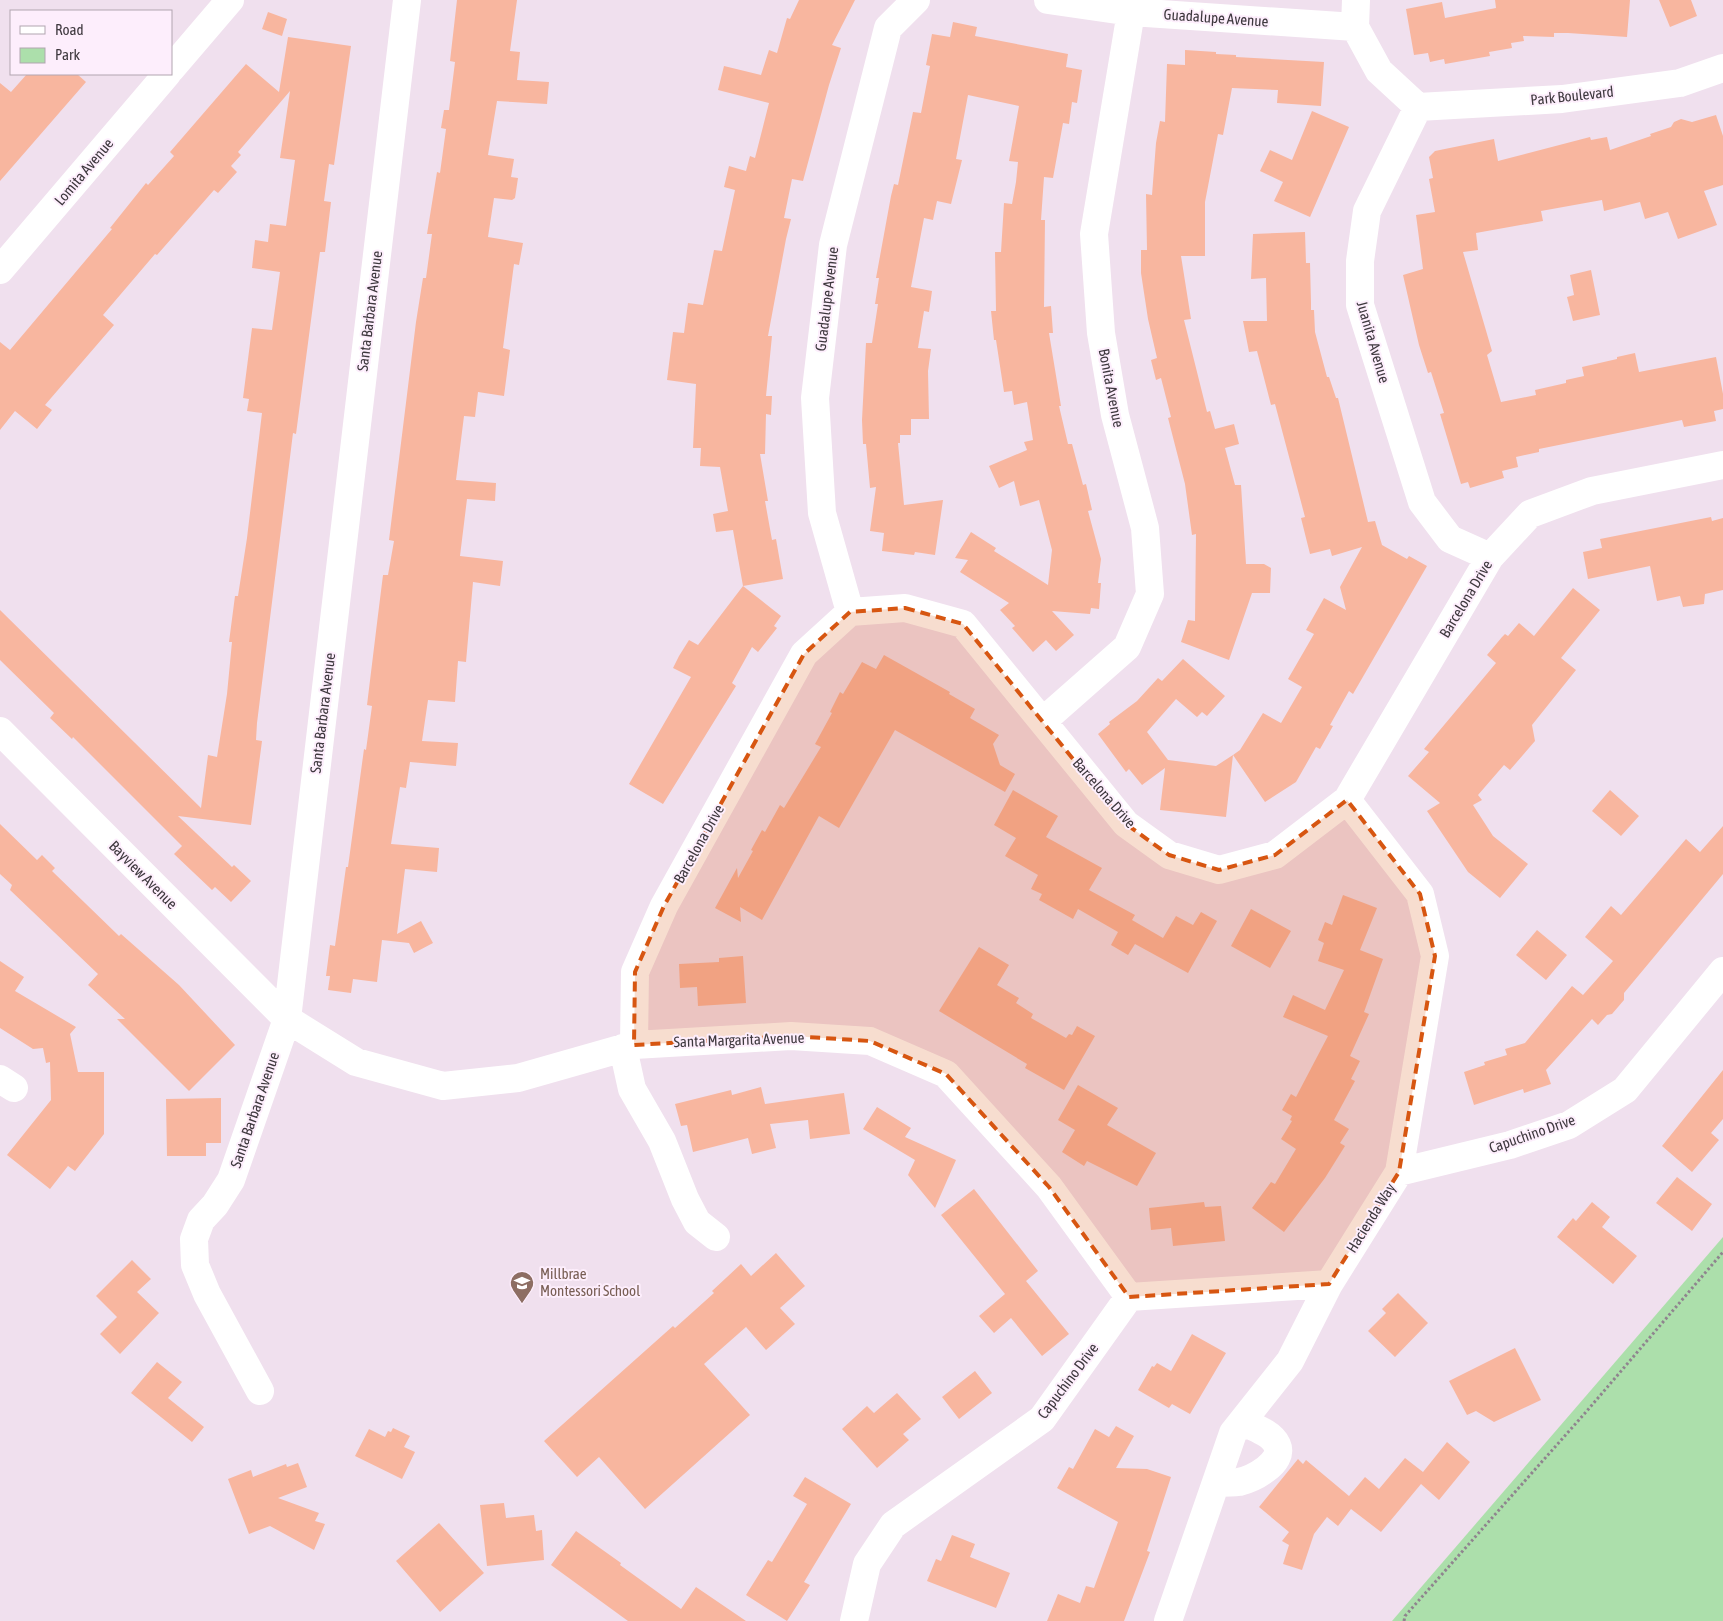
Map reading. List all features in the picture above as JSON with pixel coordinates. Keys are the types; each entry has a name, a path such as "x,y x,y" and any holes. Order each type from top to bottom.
{"street":[{"path":"172,68 230,0"},
{"name":"Santa Barbara Avenue","path":"260,1392 204,1286 195,1265 194,1239 201,1220 215,1205 231,1180 287,1019 407,0"},
{"name":"Guadalupe Avenue","path":"850,612 822,513 815,398 833,245 888,28 916,0"},
{"name":"Guadalupe Avenue","path":"1048,0 1131,12 1355,27"},
{"path":"1356,0 1355,27 1379,70 1418,107"},
{"name":"Bonita Avenue","path":"1043,720 1127,647 1150,594 1145,528 1115,415 1101,333 1094,234 1131,12"},
{"name":"Park Boulevard","path":"1418,107 1562,99 1680,83 1723,68"},
{"name":"Lomita Avenue","path":"0,270 166,75"},
{"name":"Juanita Avenue","path":"1418,107 1367,211 1360,262 1360,305 1422,502 1450,540 1490,557"},
{"name":"Barcelona Drive","path":"716,1237 697,1222 685,1199 662,1141 632,1089 629,1046 635,972 664,906 804,654 850,612 905,608 963,624 1126,824 1169,855 1218,870 1275,855 1347,800 1490,557 1530,514 1592,491 1723,465"},
{"name":"Bayview Avenue","path":"0,731 287,1019"},
{"name":"Hacienda Way","path":"1168,1621 1233,1433 1290,1361 1329,1284 1399,1172 1436,956 1420,894 1347,800"},
{"name":"Capuchino Drive","path":"1399,1172 1510,1145 1577,1120 1625,1090 1723,971"},
{"name":"Santa Margarita Avenue","path":"287,1019 356,1062 443,1086 518,1078 629,1046 791,1036 870,1042 946,1074 1049,1187 1129,1297"},
{"path":"1129,1297 1329,1284"},
{"name":"Capuchino Drive","path":"854,1621 867,1564 893,1525 1042,1419 1129,1297"},
{"path":"1216,1483 1240,1482 1256,1475 1270,1466 1279,1451 1273,1440 1242,1422"}],"path":[{"path":"1404,1621 1405,1616 1586,1412 1723,1252"}],"highlighted area":[{"path":"905,608 963,624 1126,824 1169,855 1219,870 1275,855 1347,800 1420,894 1435,956 1399,1172 1329,1284 1129,1297 1049,1187 946,1074 870,1041 791,1036 634,1045 635,972 664,906 804,654 850,612"}],"green space":[{"path":"1723,1237 1723,1621 1392,1621"}],"building":[{"path":"457,0 517,0 510,51 520,52 517,80 549,82 547,104 497,101 488,155 514,159 511,177 518,178 515,198 512,200 494,198 488,237 523,243 519,265 514,264 503,348 510,350 504,396 478,392 475,417 464,416 456,480 496,483 495,501 467,499 460,556 503,561 500,586 473,582 466,662 458,661 455,702 428,700 422,741 458,743 456,766 410,762 406,788 400,787 391,844 439,848 437,872 405,869 397,934 421,921 433,943 414,953 409,943 382,940 377,982 353,979 351,993 328,990 330,976 326,976 330,945 335,946 372,706 367,705 383,575 388,575 394,541 389,540 416,322 423,278 426,278 432,234 427,234 437,172 440,173 446,129 441,128 444,110 449,110 455,62 450,61"},
{"path":"799,0 855,0 832,45 841,48 803,181 792,179 784,218 791,219 768,336 772,336 766,396 772,396 771,415 766,414 765,454 760,454 768,501 765,501 772,540 776,539 783,579 743,586 733,530 716,532 713,514 728,511 720,467 700,466 701,448 693,448 696,384 667,380 673,332 684,333 688,303 703,305 714,250 722,251 735,190 724,187 729,166 746,171 750,156 755,158 769,103 718,90 724,66 761,75 769,50 777,53 787,18 790,19"},
{"path":"1495,0 1630,0 1627,37 1568,33 1554,33 1554,37 1523,36 1524,41 1511,43 1512,48 1489,52 1490,56 1445,64 1444,59 1430,62 1428,53 1414,55 1406,9 1442,2 1445,18 1496,8"},
{"path":"1659,0 1691,0 1697,16 1670,27"},
{"path":"268,12 287,19 282,36 262,29"},
{"path":"953,22 977,27 975,36 1068,54 1066,67 1082,70 1077,103 1072,102 1069,124 1063,123 1053,178 1044,177 1041,220 1045,220 1044,307 1051,306 1053,333 1049,333 1061,406 1059,406 1068,444 1072,444 1083,485 1086,484 1092,510 1088,511 1101,559 1098,583 1101,583 1099,609 1091,608 1090,614 1052,611 1074,635 1056,651 1046,640 1033,652 1012,628 1015,626 1000,610 1009,603 960,572 968,560 955,558 971,532 996,548 994,551 1048,585 1052,550 1039,500 1020,506 1014,481 999,488 989,466 1027,450 1024,442 1033,440 1027,402 1014,405 1012,391 1004,392 996,340 994,340 991,311 996,311 995,252 1001,252 1004,203 1012,204 1016,182 1018,162 1009,161 1019,106 968,95 956,159 962,160 951,204 937,201 933,220 924,218 911,287 932,291 929,312 924,311 918,348 931,349 928,371 929,419 911,419 911,435 900,435 900,443 898,443 904,505 943,500 935,555 915,552 914,555 882,551 884,533 870,531 876,487 870,488 866,444 863,444 862,420 866,343 872,343 878,304 875,304 879,278 876,278 891,196 894,184 898,185 913,112 921,113 930,66 926,65 932,34 950,37"},
{"path":"288,37 351,46 334,165 329,164 324,201 331,202 325,252 320,252 296,434 293,433 257,723 256,740 262,741 251,825 178,816 232,867 234,865 251,881 231,902 215,887 212,890 174,854 182,846 73,737 72,739 50,718 54,713 0,660 0,610 201,808 208,755 217,757 227,694 232,642 229,642 235,596 238,596 247,538 262,413 247,411 249,399 243,398 252,328 272,330 280,272 252,268 255,240 268,242 270,224 286,226 295,160 280,158 290,91 238,152 241,155 231,166 237,172 218,193 214,190 157,255 155,254 103,315 114,325 45,405 52,410 37,429 15,411 0,430 0,342 10,350 112,229 110,228 146,183 148,185 174,156 170,152 246,64 279,92"},
{"path":"1185,50 1216,52 1216,54 1236,55 1236,57 1324,62 1321,106 1277,103 1278,90 1232,88 1223,135 1218,134 1205,202 1205,256 1181,256 1191,319 1184,320 1207,412 1210,411 1215,429 1234,424 1239,444 1225,448 1235,485 1241,485 1246,564 1264,564 1271,568 1270,593 1252,593 1229,660 1181,642 1188,620 1195,621 1196,534 1192,535 1185,484 1168,418 1171,417 1161,378 1156,380 1151,360 1157,358 1148,319 1141,273 1141,250 1147,250 1146,194 1152,195 1156,143 1160,121 1165,122 1167,64 1185,65"},
{"path":"26,75 78,75 86,82 0,181 0,83 11,92"},
{"path":"1312,111 1349,127 1310,217 1274,201 1283,182 1260,171 1270,150 1292,160"},
{"path":"1716,115 1723,136 1723,185 1704,191 1717,225 1678,239 1668,212 1645,219 1640,202 1604,211 1602,200 1541,211 1543,221 1476,233 1478,250 1463,252 1492,351 1487,355 1501,402 1536,395 1535,390 1566,383 1566,380 1584,376 1582,367 1635,353 1639,372 1716,357 1723,394 1723,409 1714,411 1716,421 1684,427 1682,420 1539,449 1539,452 1516,457 1518,467 1502,471 1504,478 1470,488 1468,482 1461,484 1440,414 1444,413 1431,372 1428,373 1419,345 1403,275 1423,269 1416,215 1435,212 1429,179 1433,178 1429,157 1435,151 1494,139 1498,161 1590,137 1591,140 1607,137 1610,150 1651,136 1650,134 1671,127 1674,122 1681,119 1692,122"},
{"path":"1305,232 1306,263 1310,263 1311,310 1314,310 1315,332 1327,377 1329,377 1336,398 1338,398 1368,522 1375,521 1382,545 1407,559 1409,556 1427,566 1353,694 1349,691 1330,725 1333,726 1320,749 1316,747 1296,782 1265,802 1233,755 1240,750 1263,713 1281,723 1302,687 1288,679 1314,634 1306,630 1324,598 1346,610 1340,587 1362,547 1332,556 1330,549 1310,554 1301,518 1305,517 1275,404 1271,405 1257,351 1249,352 1243,321 1267,321 1266,278 1251,279 1253,234"},
{"path":"1591,270 1600,315 1573,321 1567,297 1574,295 1570,275"},
{"path":"1711,517 1712,521 1723,518 1723,590 1705,594 1704,604 1683,607 1680,596 1657,601 1650,566 1588,579 1583,552 1602,548 1600,539"},
{"path":"743,586 781,616 774,626 777,628 758,652 752,647 732,683 736,686 663,804 629,784 691,677 673,668 679,656 689,640 698,645"},
{"path":"1573,588 1600,610 1561,658 1576,670 1532,725 1535,741 1510,770 1504,765 1478,795 1482,800 1473,805 1493,836 1528,864 1500,898 1468,872 1427,811 1440,803 1408,776 1429,752 1424,749 1496,663 1487,655 1502,637 1505,634 1508,636 1519,623 1534,636"},
{"path":"884,655 950,692 949,694 975,709 970,718 999,735 993,744 1000,765 1015,774 1005,792 895,730 839,828 819,816 762,920 740,907 741,922 715,908 737,868 738,878 762,830 765,832 780,805 784,808 821,747 815,744 832,713 830,712 840,692 843,694 862,662 876,669"},
{"path":"1183,659 1225,696 1207,716 1202,712 1197,717 1176,699 1147,732 1168,760 1216,766 1233,755 1226,817 1160,810 1165,768 1142,785 1129,769 1126,772 1098,734 1110,724 1109,722 1137,701 1158,678 1162,681"},
{"path":"1013,790 1058,816 1046,837 1102,868 1089,890 1135,915 1132,920 1163,938 1176,916 1193,925 1201,912 1217,921 1188,973 1135,944 1128,955 1111,945 1118,932 1078,909 1073,919 1039,900 1042,894 1031,889 1038,875 1005,856 1016,838 994,825"},
{"path":"1610,790 1639,816 1621,836 1592,811"},
{"path":"0,824 37,860 42,855 55,868 52,871 119,936 121,934 179,985 235,1045 189,1091 117,1019 125,1019 88,985 98,974 10,890 12,885 0,874"},
{"path":"1723,826 1723,874 1624,993 1624,1000 1612,1014 1607,1015 1598,1025 1592,1019 1546,1070 1551,1084 1524,1093 1523,1089 1474,1105 1464,1072 1485,1065 1484,1062 1507,1055 1505,1049 1525,1043 1572,986 1583,995 1613,961 1585,937 1611,906 1621,915 1686,839 1700,852"},
{"path":"1343,895 1377,908 1360,950 1383,959 1364,1012 1369,1014 1350,1056 1360,1061 1351,1079 1355,1081 1334,1120 1349,1129 1340,1143 1345,1146 1325,1178 1284,1232 1252,1208 1271,1182 1275,1184 1296,1149 1281,1139 1292,1121 1290,1120 1292,1116 1282,1110 1291,1094 1296,1097 1328,1036 1283,1017 1293,995 1325,1010 1344,970 1318,961 1324,943 1318,940 1325,922 1332,925"},
{"path":"1251,909 1291,931 1270,968 1231,946"},
{"path":"1537,930 1567,955 1546,980 1516,955"},
{"path":"979,947 1009,965 997,985 1019,998 1016,1003 1033,1014 1031,1018 1066,1038 1069,1034 1072,1035 1077,1026 1095,1036 1064,1090 1025,1068 1027,1064 939,1011"},
{"path":"743,956 746,1003 698,1006 697,987 680,988 679,964 719,962 719,958"},
{"path":"0,961 24,977 15,991 76,1027 70,1034 78,1072 104,1072 104,1134 75,1171 68,1166 50,1189 7,1155 51,1100 50,1062 46,1063 43,1048 33,1049 0,1028"},
{"path":"1723,1070 1723,1119 1711,1133 1719,1140 1692,1172 1662,1146"},
{"path":"1078,1085 1118,1108 1107,1125 1156,1153 1137,1186 1087,1161 1084,1166 1062,1152 1075,1130 1058,1120"},
{"path":"761,1087 765,1104 844,1093 850,1134 810,1139 808,1120 770,1124 776,1148 752,1154 748,1138 693,1152 687,1125 681,1126 675,1104 731,1090 732,1095"},
{"path":"221,1098 221,1143 206,1143 206,1156 167,1156 166,1099"},
{"path":"877,1107 911,1128 905,1137 956,1160 935,1208 908,1175 915,1160 863,1129"},
{"path":"1677,1177 1712,1204 1692,1231 1656,1203"},
{"path":"974,1189 1038,1271 1026,1281 1069,1334 1042,1356 1011,1318 994,1333 979,1316 1005,1294 941,1215"},
{"path":"1204,1202 1205,1207 1221,1206 1225,1241 1173,1246 1171,1228 1151,1230 1149,1208"},
{"path":"1592,1202 1610,1217 1602,1227 1637,1256 1613,1284 1557,1237 1573,1218 1576,1221"},
{"path":"776,1253 805,1286 780,1308 795,1324 766,1350 746,1327 704,1364 750,1415 645,1509 599,1457 577,1477 544,1441 673,1326 675,1328 714,1293 712,1291 741,1264 751,1276"},
{"path":"132,1260 151,1279 137,1292 159,1313 120,1354 100,1334 117,1317 96,1296"},
{"path":"1398,1293 1428,1323 1395,1357 1368,1331 1386,1313 1382,1309"},
{"path":"1192,1334 1226,1353 1190,1414 1172,1404 1169,1408 1138,1390 1152,1366 1154,1367 1157,1363 1171,1371"},
{"path":"1515,1348 1541,1400 1494,1422 1476,1411 1467,1415 1449,1381"},
{"path":"157,1362 182,1382 168,1398 204,1427 192,1442 131,1393"},
{"path":"975,1371 992,1393 959,1419 942,1397"},
{"path":"897,1393 921,1419 903,1434 909,1440 877,1468 842,1429 867,1406 874,1413"},
{"path":"1116,1426 1134,1436 1116,1468 1147,1469 1171,1477 1147,1551 1150,1552 1124,1621 1047,1621 1058,1594 1080,1603 1086,1586 1094,1588 1118,1522 1057,1488 1069,1467 1073,1469 1095,1429 1109,1437"},
{"path":"393,1428 410,1436 404,1447 415,1452 402,1479 355,1456 369,1429 385,1437 388,1431 391,1432"},
{"path":"1447,1442 1470,1462 1439,1500 1421,1484 1381,1532 1351,1509 1338,1526 1327,1517 1314,1534 1302,1570 1283,1564 1289,1545 1282,1541 1289,1532 1259,1507 1298,1459 1303,1464 1306,1460 1349,1496 1365,1477 1379,1489 1405,1458 1423,1472"},
{"path":"298,1463 307,1487 278,1498 319,1513 315,1521 325,1524 314,1550 270,1526 249,1534 228,1479 251,1470 253,1477 286,1464 287,1467"},
{"path":"805,1477 851,1504 804,1582 810,1585 787,1621 746,1595 768,1560 772,1562 807,1504 793,1496"},
{"path":"504,1503 506,1518 534,1515 536,1531 542,1530 544,1560 487,1566 480,1505"},
{"path":"439,1523 484,1573 440,1612 396,1561"},
{"path":"576,1531 681,1609 696,1587 746,1621 628,1621 551,1565"},
{"path":"952,1535 975,1544 970,1557 1010,1573 996,1608 927,1581 936,1559 941,1561"}],"place":[{"name":"Millbrae Montessori School","path":"522,1304"}]}
